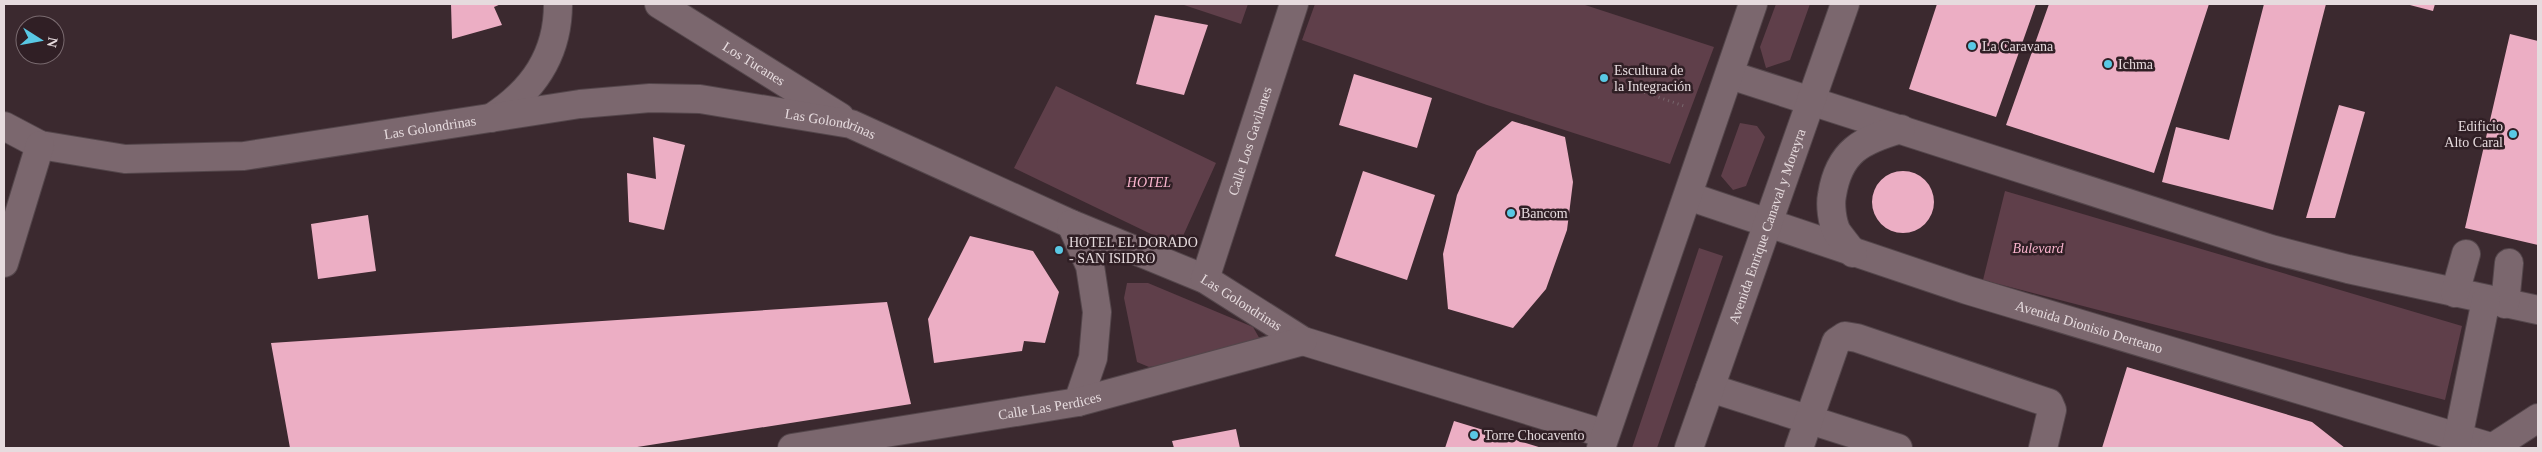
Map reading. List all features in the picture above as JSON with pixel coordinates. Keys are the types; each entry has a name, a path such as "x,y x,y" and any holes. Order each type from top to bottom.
{"street":[{"path":"488,120 514,103 535,79 550,51 558,21 558,4"},
{"name":"Los Tucanes","path":"659,4 851,124"},
{"name":"Calle Los Gavilanes","path":"1205,279 1294,4"},
{"path":"1603,441 1753,4"},
{"name":"Avenida Enrique Canaval y Moreyra","path":"1689,448 1845,4"},
{"path":"1730,75 2272,249 2514,306 2538,333"},
{"name":"Las Golondrinas","path":"4,126 40,145 125,160 244,156 488,120 580,104 674,97 700,99 851,124 1071,224 1205,279 1304,341 1603,441"},
{"path":"1853,254 1836,230 1830,203 1835,175 1851,152 1874,136 1901,129"},
{"path":"4,263 40,145"},
{"name":"Avenida Dionisio Derteano","path":"1688,196 1853,254 1967,290 2457,443 2493,448"},
{"path":"1071,224 1090,266 1097,312 1093,358 1078,402"},
{"path":"2455,293 2466,254"},
{"path":"2457,443 2514,306 2509,263"},
{"path":"1799,448 1836,342 1845,336 1857,338 2049,403 2052,410 2043,448"},
{"name":"Calle Las Perdices","path":"792,448 1078,402 1304,341"},
{"path":"1710,388 1898,448"},
{"path":"2493,448 2538,418"}],"path":[{"path":"1635,89 1716,116"}],"green space":[{"path":"1181,4 1248,4 1241,24"},
{"path":"1315,4 1582,4 1714,47 1670,164 1487,105 1302,40"},
{"path":"1776,4 1810,4 1790,60 1766,68 1760,47"},
{"name":"HOTEL","path":"1056,86 1216,163 1178,247 1014,168"},
{"path":"1740,123 1757,126 1765,137 1746,186 1733,190 1721,176"},
{"name":"Bulevard","path":"2005,191 2462,326 2445,400 1983,280"},
{"path":"1699,248 1723,256 1657,448 1632,448"},
{"path":"1127,283 1148,283 1253,327 1261,341 1250,350 1149,367 1137,362 1124,298"}],"building":[{"path":"451,4 501,4 494,7 502,25 452,39"},
{"name":"La Caravana","path":"1937,4 2036,4 1996,117 1909,89"},
{"name":"Ichma","path":"2049,4 2209,4 2154,173 2006,125"},
{"path":"2264,4 2326,4 2273,210 2162,182 2176,127 2229,140"},
{"path":"2406,4 2435,4 2433,11"},
{"path":"1155,15 1208,25 1184,95 1136,84"},
{"name":"Edificio Alto Caral","path":"2510,34 2538,41 2538,245 2465,228"},
{"path":"1354,74 1432,98 1417,148 1339,125"},
{"path":"2339,105 2365,112 2335,218 2306,218"},
{"name":"Bancom","path":"1512,121 1565,137 1573,182 1567,230 1546,289 1513,328 1448,309 1443,254 1457,195 1477,151"},
{"path":"653,137 685,145 664,230 629,222 627,173 656,179"},
{"path":"1363,171 1435,195 1407,280 1335,256"},
{"path":"1903,171 1915,174 1925,180 1931,190 1934,202 1931,214 1925,224 1915,230 1903,233 1891,230 1881,224 1875,214 1872,202 1875,190 1881,180 1891,174"},
{"path":"368,215 376,271 318,279 311,224"},
{"path":"970,236 1033,251 1059,292 1045,343 1024,341 1022,351 934,363 928,319"},
{"path":"887,302 911,404 631,448 290,448 271,343"},
{"path":"2127,367 2312,422 2345,448 2102,448"},
{"name":"Torre Chocavento","path":"1454,421 1542,448 1445,448"},
{"path":"1236,429 1240,448 1174,448 1172,441"}],"place":[{"name":"La Caravana","path":"1972,46"},
{"name":"Ichma","path":"2108,64"},
{"name":"Escultura de la Integración","path":"1604,78"},
{"name":"Edificio Alto Caral","path":"2513,134"},
{"name":"Bancom","path":"1511,213"},
{"name":"HOTEL EL DORADO - SAN ISIDRO","path":"1059,250"},
{"name":"Torre Chocavento","path":"1474,435"}]}
